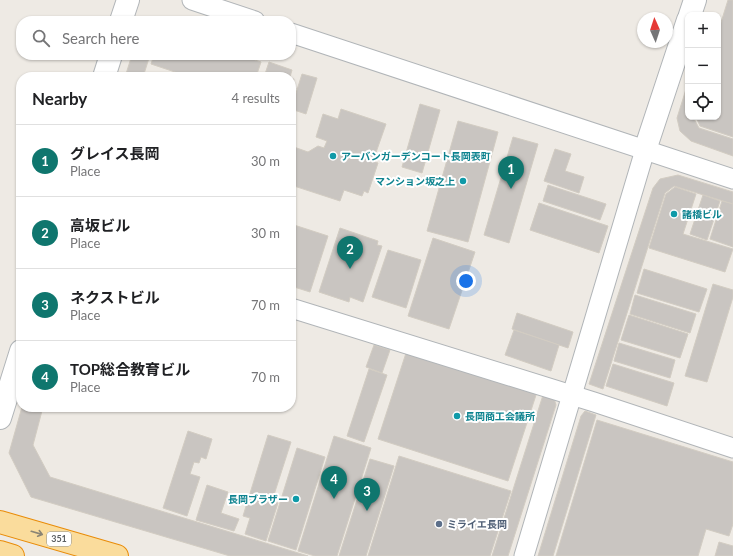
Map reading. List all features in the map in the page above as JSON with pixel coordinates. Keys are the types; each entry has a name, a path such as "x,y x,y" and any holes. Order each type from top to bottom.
{"highway":[{"name":"351","path":"0,522 117,556"},
{"path":"0,552 13,556"}],"street":[{"path":"123,16 128,0"},
{"path":"192,0 240,16"},
{"path":"691,12 695,0"},
{"path":"524,556 573,396 645,150 685,29"},
{"path":"296,35 733,179"},
{"path":"106,72 109,60"},
{"path":"296,310 594,402 733,448"},
{"path":"0,418 16,367"}],"building":[{"path":"728,0 733,0 733,137 700,126 697,120 721,120 721,22"},
{"path":"130,60 148,60 145,72 127,72"},
{"path":"152,60 255,60 261,62 258,72 175,72 151,64"},
{"path":"269,62 292,70 291,72 266,72"},
{"path":"302,74 317,78 306,114 296,111 296,93"},
{"path":"685,92 685,120 695,120 699,128 733,139 733,156 691,141 680,131 677,118"},
{"path":"420,104 440,110 422,173 402,167"},
{"name":"アーバンガーデンコート長岡表町","path":"341,109 386,124 373,161 378,163 368,193 364,191 362,196 344,190 340,201 296,187 296,148 308,152 318,146 324,148 327,141 316,137 323,114 338,119"},
{"name":"マンション坂之上","path":"458,121 498,132 468,242 427,231"},
{"path":"513,137 538,144 509,243 484,235"},
{"path":"555,149 571,154 565,171 584,177 579,193 544,181"},
{"path":"678,175 733,192 733,204 674,186 665,193 603,389 589,384 653,188 660,179"},
{"path":"548,185 606,204 600,220 543,201"},
{"name":"諸橋ビル","path":"675,187 696,194 683,234 733,249 725,272 649,248 666,194"},
{"path":"703,195 720,201 707,240 690,234"},
{"path":"722,201 733,204 733,247 710,239"},
{"path":"539,203 608,226 599,253 530,230"},
{"path":"296,226 328,236 310,292 296,288"},
{"path":"340,228 378,241 377,245 382,246 363,302 350,297 349,302 319,292"},
{"path":"433,238 475,252 449,329 408,316"},
{"path":"388,250 421,260 406,308 372,297"},
{"path":"644,269 707,289 699,312 637,293"},
{"path":"713,284 733,290 733,297 707,382 685,376"},
{"path":"635,295 696,314 690,333 630,314"},
{"path":"517,313 573,332 568,348 512,329"},
{"path":"629,315 688,334 680,358 621,340"},
{"path":"514,330 559,345 551,371 505,355"},
{"path":"619,343 675,360 670,378 614,361"},
{"path":"374,345 390,350 382,373 366,367"},
{"name":"長岡商工会議所","path":"407,350 537,392 508,481 378,439"},
{"path":"613,364 674,383 667,406 606,386"},
{"path":"369,369 387,375 364,442 347,436"},
{"path":"543,395 554,398 556,405 508,556 492,556"},
{"path":"585,411 596,415 553,556 538,556 581,416"},
{"path":"21,412 42,412 33,445 50,477 308,556 230,556 31,497 9,453"},
{"path":"597,420 733,462 733,524 729,536 706,529 698,556 556,556"},
{"path":"188,431 212,439 206,459 201,457 199,463 194,462 190,474 200,477 187,516 163,508"},
{"path":"268,435 291,442 272,501 278,503 266,541 245,534 250,518 243,516"},
{"path":"334,436 371,448 337,556 315,556 298,551"},
{"name":"長岡ブラザー","path":"297,448 325,457 296,550 268,541"},
{"name":"ミライエ長岡","path":"399,456 511,491 490,556 368,556"},
{"path":"370,459 394,466 366,556 339,556"},
{"path":"207,485 228,492 221,513 239,519 234,531 196,520"},
{"path":"719,542 733,546 733,556 715,556"}],"place":[{"name":"アーバンガーデンコート長岡表町","path":"333,156"},
{"name":"マンション坂之上","path":"463,181"},
{"name":"グレイス長岡","path":"511,189"},
{"name":"諸橋ビル","path":"674,214"},
{"name":"高坂ビル","path":"350,269"},
{"name":"長岡商工会議所","path":"457,416"},
{"name":"長岡ブラザー","path":"296,499"},
{"name":"TOP総合教育ビル","path":"334,499"},
{"name":"ネクストビル","path":"367,511"},
{"name":"ミライエ長岡","path":"439,524"}]}
